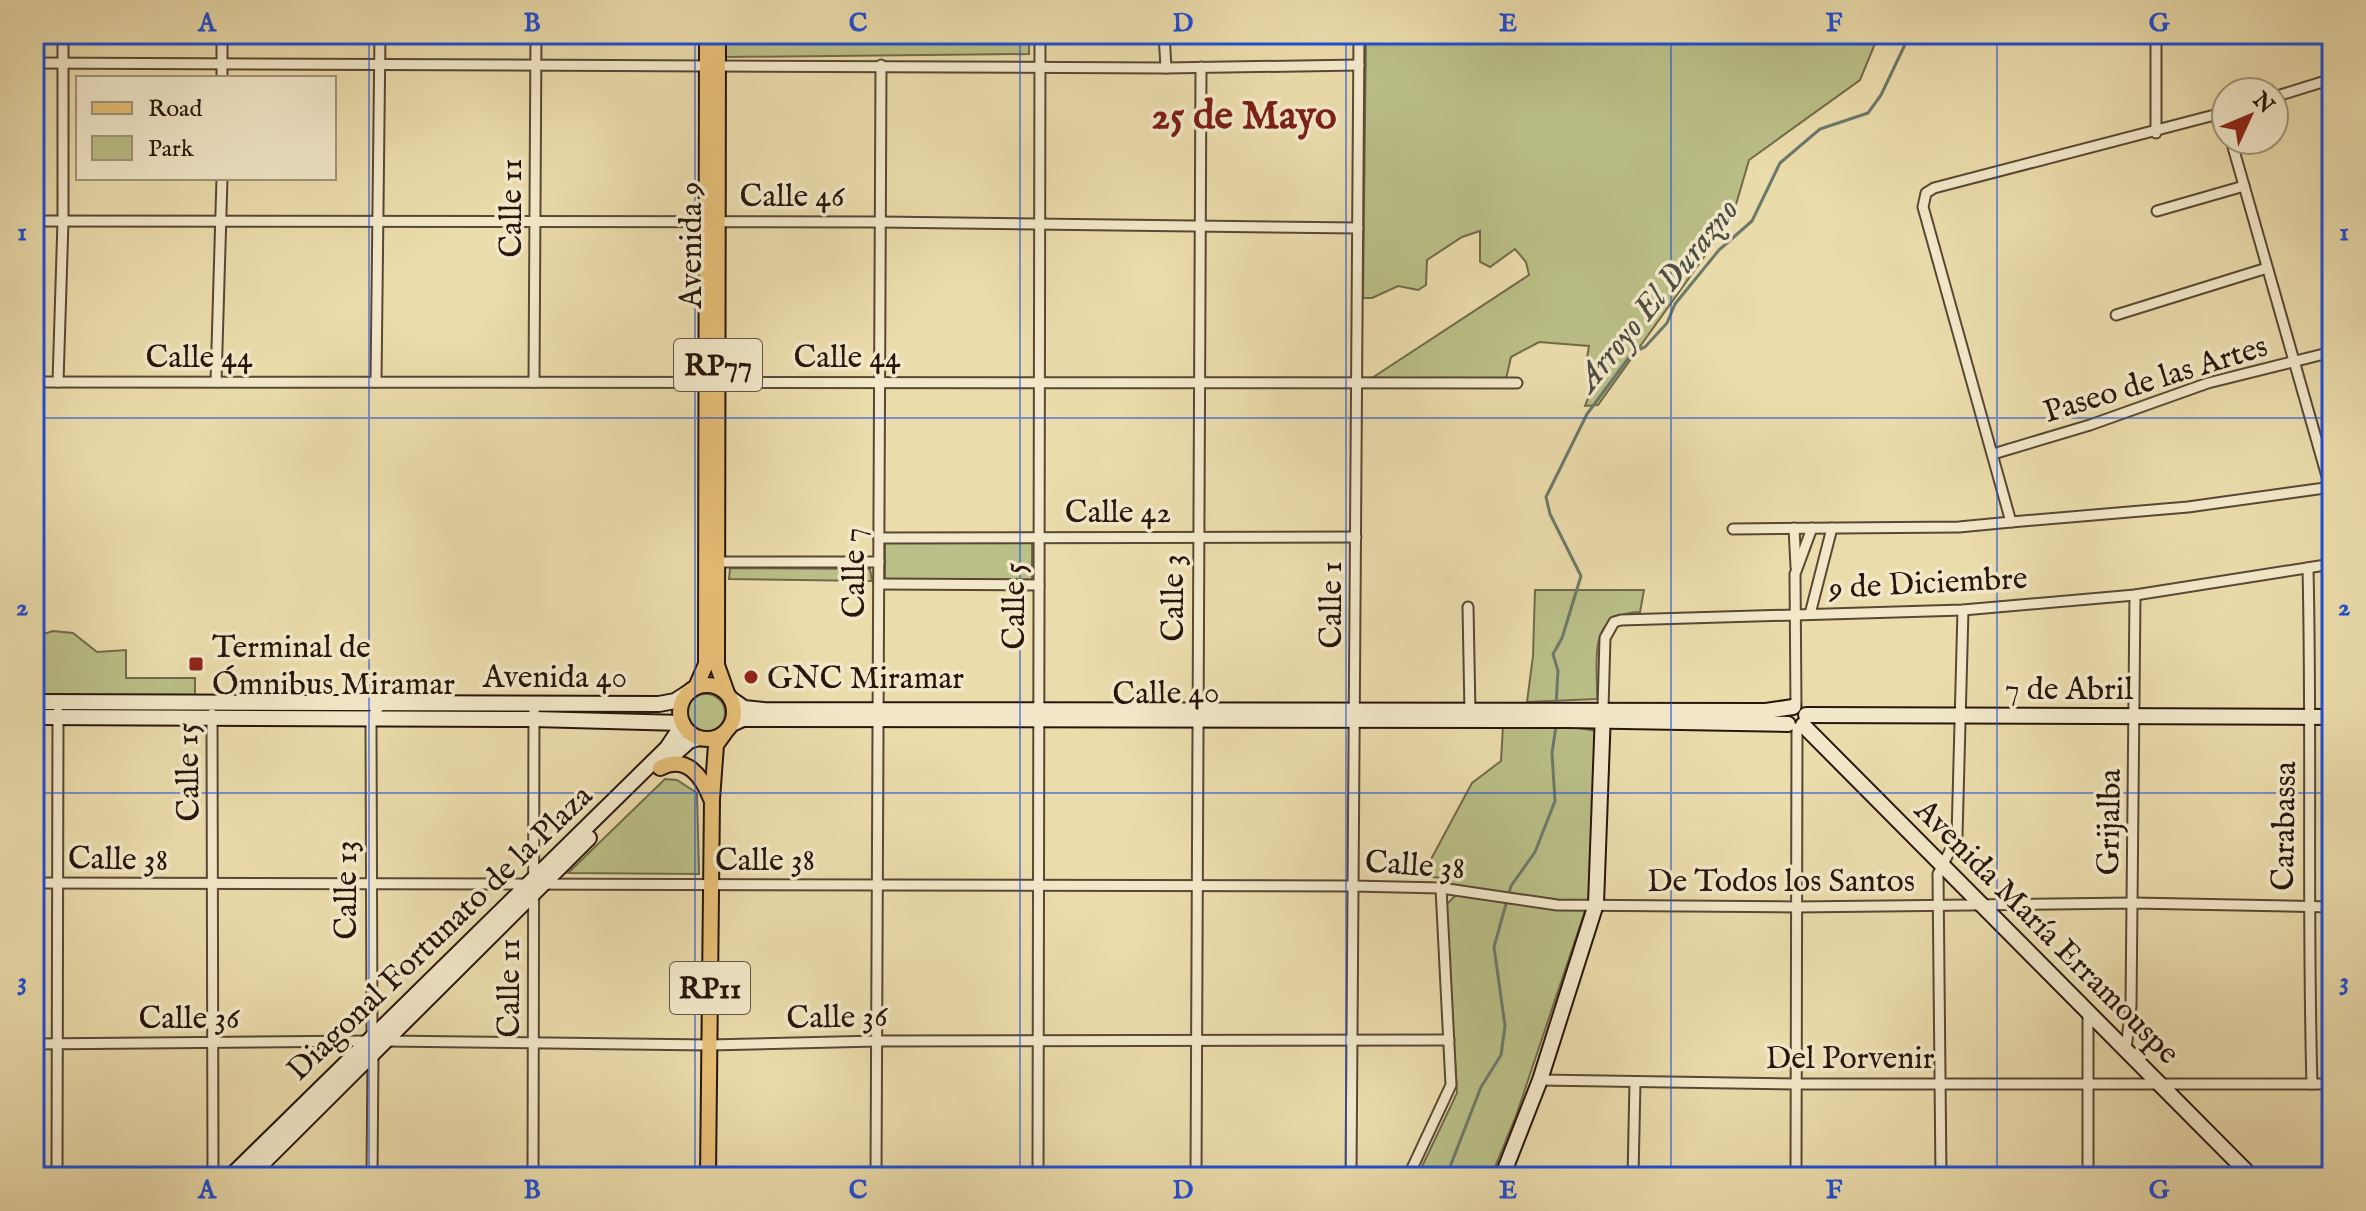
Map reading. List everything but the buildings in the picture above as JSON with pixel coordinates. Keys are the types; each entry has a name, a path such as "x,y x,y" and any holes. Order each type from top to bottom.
{"main road":[{"name":"Avenida 9","path":"707,34 713,65"},
{"name":"Avenida 9","path":"692,690 706,664 712,383 713,65 718,34"},
{"name":"Avenida 9","path":"712,383 717,672 729,696"},
{"path":"728,729 701,738 683,724 681,703 692,690 712,685 729,696"},
{"name":"Avenida 40","path":"34,702 58,710 212,719 371,718 668,704 692,690"},
{"name":"Calle 40","path":"729,696 744,708 878,715"},
{"name":"RP11","path":"708,1177 712,799 716,745 728,729 729,696"},
{"name":"Avenida 40","path":"34,717 58,710 212,703 382,703 534,711 683,724"},
{"name":"7 de Abril","path":"1568,714 1766,711 1797,718 2332,717"},
{"name":"Calle 40","path":"728,729 751,719 878,715 1568,714"},
{"path":"1502,1177 1540,1080 1596,904 1603,714"},
{"name":"Avenida María Erramouspe","path":"1797,718 2252,1177"},
{"name":"Diagonal Fortunato de la Plaza","path":"230,1177 374,1043 535,884 667,748 683,724"},
{"name":"RP11","path":"701,738 706,743 712,799"},
{"name":"Diagonal Fortunato de la Plaza","path":"535,884 679,748 701,738"},
{"path":"660,768 673,762 686,766 701,778 712,799"},
{"name":"Diagonal Fortunato de la Plaza","path":"249,1177 374,1043"}],"street":[{"path":"58,382 63,221 63,34"},
{"path":"222,34 222,76"},
{"path":"376,382 380,34"},
{"name":"Calle 11","path":"534,382 536,34"},
{"name":"Calle 5","path":"1038,1177 1040,34"},
{"path":"1166,68 1164,34 1205,34"},
{"name":"Calle 1","path":"1351,1177 1359,34"},
{"path":"2156,34 2156,133"},
{"path":"34,63 1040,65 1166,68 1359,65"},
{"name":"Calle 7","path":"876,1177 881,65"},
{"name":"Calle 3","path":"1196,1177 1201,67"},
{"path":"2290,92 2332,79"},
{"path":"2011,522 1923,207 1926,193 1934,188 2210,119"},
{"path":"1733,529 1959,527 2188,507 2331,487 2236,156"},
{"path":"216,382 222,180"},
{"path":"2157,211 2244,186"},
{"name":"Calle 46","path":"34,221 713,221 1358,228"},
{"path":"2116,315 2267,268"},
{"name":"Paseo de las Artes","path":"1993,454 2090,425 2208,383 2332,352"},
{"name":"Calle 44","path":"34,382 1517,383"},
{"path":"1794,528 1797,718 1796,1177"},
{"path":"1796,567 1812,528"},
{"path":"1810,614 1832,528"},
{"name":"Calle 42","path":"879,538 1356,537"},
{"path":"717,562 879,562"},
{"name":"9 de Diciembre","path":"1603,714 1605,638 1614,622 1963,610 2135,595 2332,564"},
{"name":"Carabassa","path":"2308,568 2311,717 2307,906 2312,1084"},
{"path":"879,584 1039,585"},
{"name":"Grijalba","path":"2126,1049 2131,1006 2135,595"},
{"path":"1468,607 1470,714"},
{"path":"1941,1177 1941,907 1938,874 1957,837 1963,610"},
{"name":"Calle 15","path":"212,703 216,1044 213,1177"},
{"path":"371,718 382,703"},
{"path":"57,1177 58,710"},
{"name":"Calle 11","path":"533,1177 534,711"},
{"name":"Calle 13","path":"371,718 372,1177"},
{"name":"Calle 38","path":"34,883 214,886 371,882 1197,884 1441,888 1518,899"},
{"path":"1408,1177 1451,1085 1441,888"},
{"name":"De Todos los Santos","path":"1518,899 1557,905 1941,907 2133,903 2332,907"},
{"path":"2088,1010 2088,1177"},
{"name":"Calle 36","path":"34,1044 533,1041 709,1045 877,1041 1449,1040"},
{"name":"Del Porvenir","path":"1540,1080 1796,1084 2332,1084"},
{"path":"1633,1177 1635,1082"}],"green space":[{"path":"726,34 1029,34 1029,54 726,57"},
{"path":"1366,34 1879,34 1860,80 1749,160 1732,218 1598,405 1585,406 1595,380 1586,364 1589,346 1539,342 1511,357 1506,379 1372,378 1529,275 1526,262 1515,249 1490,267 1480,262 1480,231 1462,237 1427,260 1426,285 1418,290 1398,286 1372,298 1363,298"},
{"path":"885,543 1032,543 1032,581 885,581"},
{"path":"730,568 870,569 872,581 729,579"},
{"path":"1535,590 1644,590 1640,612 1623,615 1603,630 1597,654 1597,699 1527,702 1533,656"},
{"path":"53,631 73,633 97,652 126,650 126,678 195,678 195,698 34,697 34,637"},
{"path":"706,694 719,700 725,713 719,726 706,732 693,726 687,713 693,700"},
{"path":"1562,725 1597,731 1591,893 1516,1116 1491,1177 1417,1177 1457,1093 1446,905 1456,895 1457,887 1448,885 1441,878 1422,876 1472,783 1501,761 1503,726"},
{"path":"665,779 677,780 697,793 699,874 568,873"}],"waterway":[{"name":"Arroyo El Durazno","path":"1556,706 1558,671 1553,654 1562,638 1581,576 1550,514 1546,497 1587,414 1633,352 1645,347 1667,323 1675,304 1719,250 1752,221 1780,163 1820,129 1868,113 1881,95 1910,34"},
{"name":"Arroyo El Durazno","path":"1446,1177 1481,1087 1501,1055 1505,1026 1494,947 1511,886 1535,852 1555,801 1552,753 1556,726"}],"place":[{"name":"Terminal de Ómnibus Miramar","path":"196,664"},
{"name":"GNC Miramar","path":"751,677"}],"district":[{"name":"25 de Mayo","path":"1244,114"}]}
